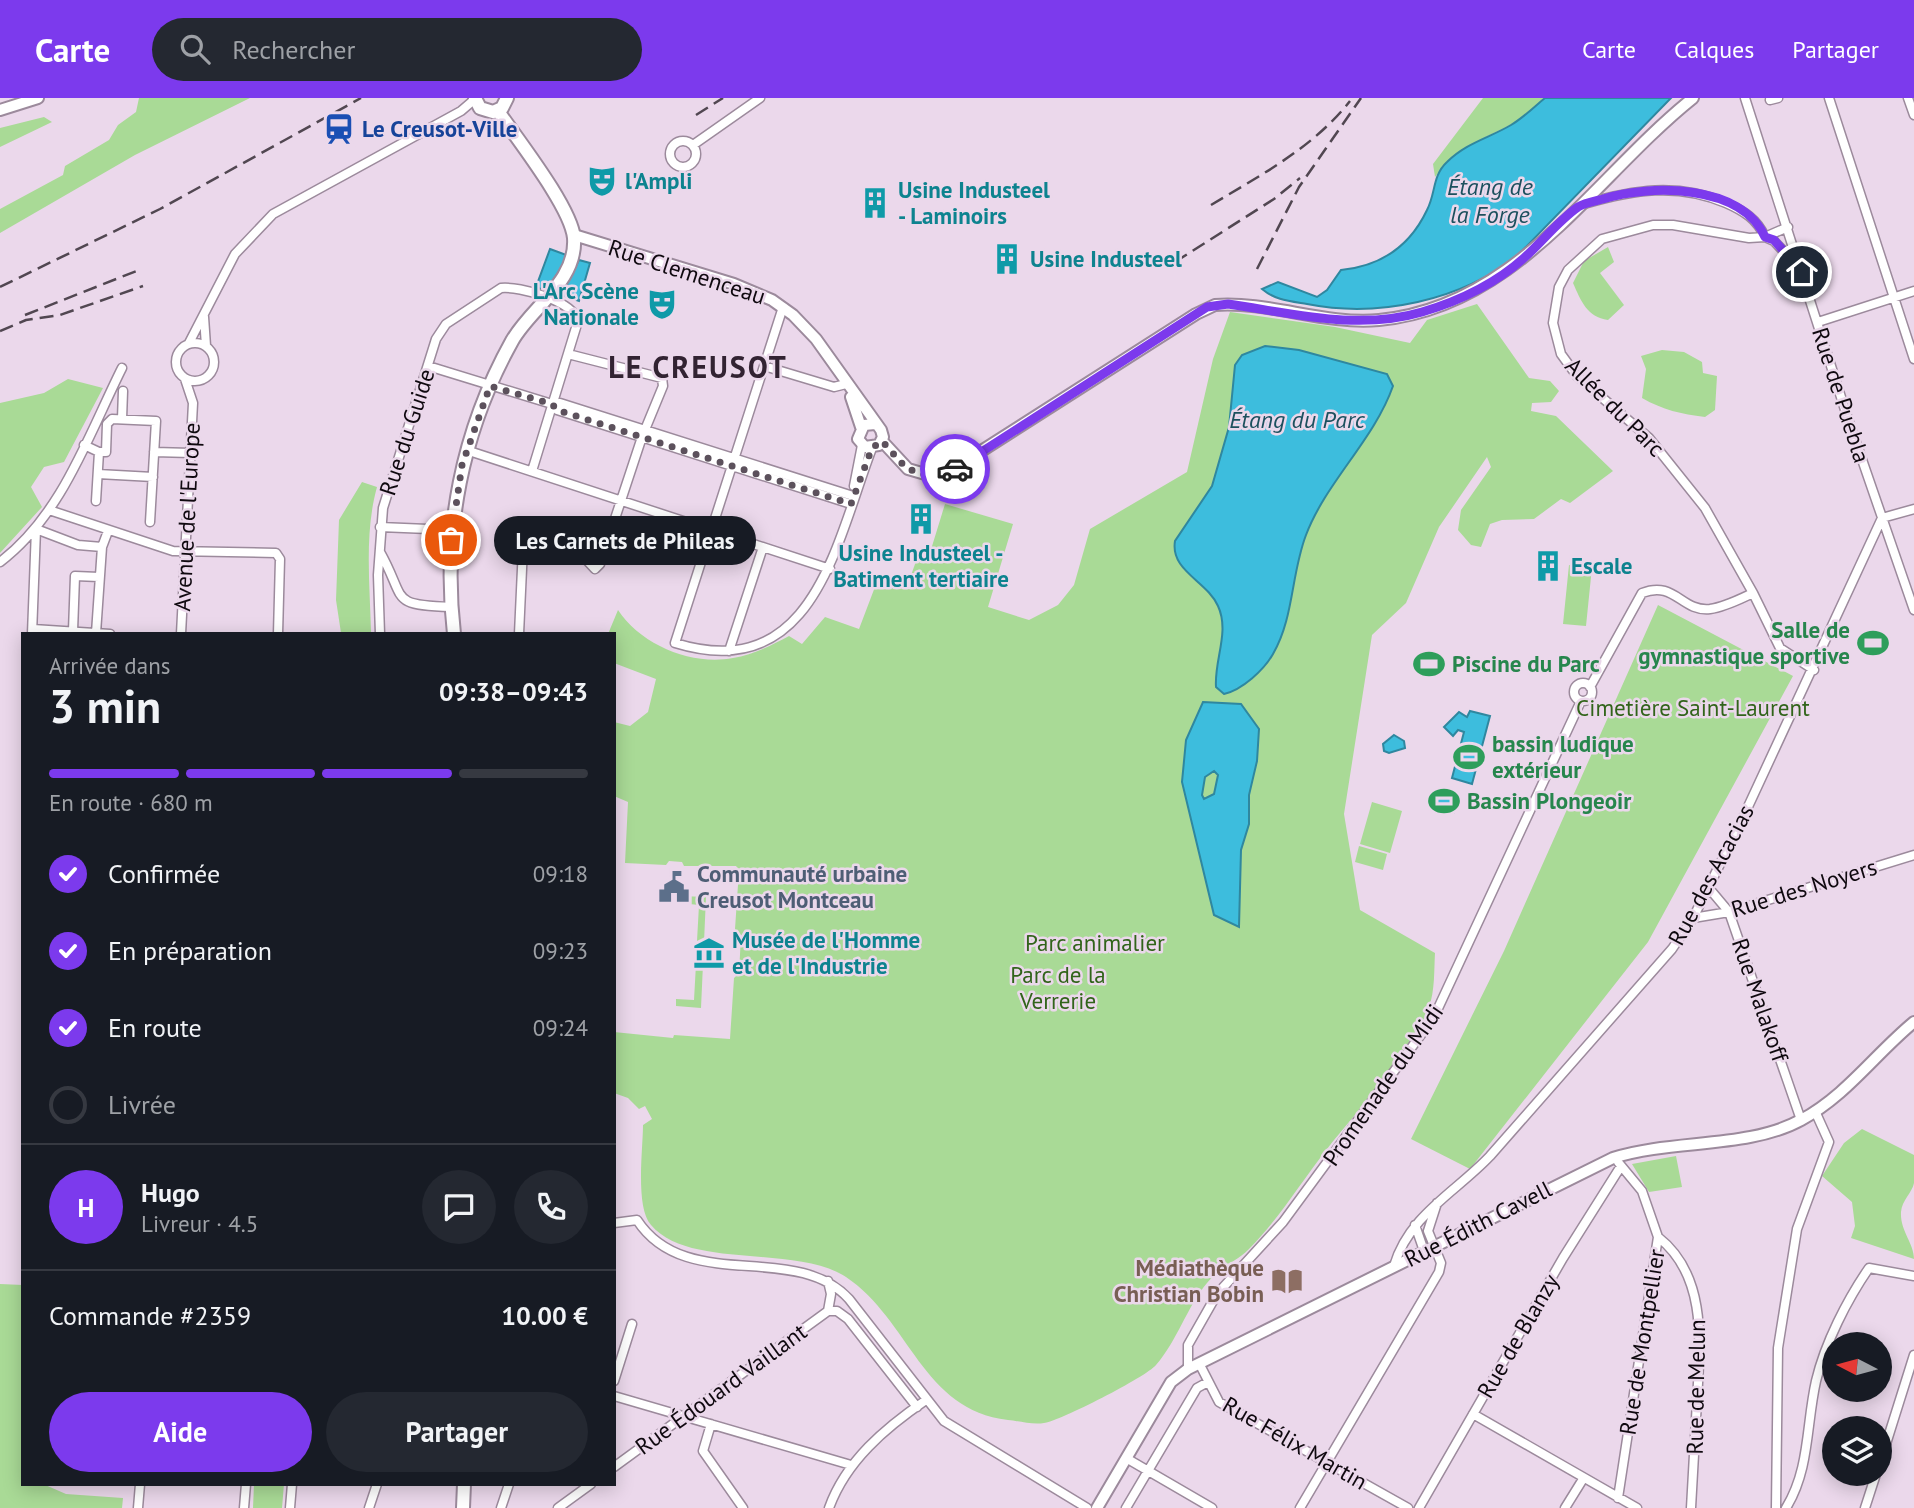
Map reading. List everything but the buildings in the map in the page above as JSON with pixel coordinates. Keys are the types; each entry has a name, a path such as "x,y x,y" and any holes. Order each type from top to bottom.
{"main road":[{"path":"498,111 507,98"},
{"path":"475,99 484,110 498,111"},
{"path":"454,632 451,607 452,530 466,450 490,386 512,342 547,298 571,261 574,235 559,202 498,111"},
{"path":"463,1508 464,1486"}],"street":[{"path":"0,110 38,98"},
{"path":"693,145 760,98"},
{"path":"872,445 906,468 939,478 1207,307 1228,304 1353,321 1419,313 1464,297 1502,275 1693,98"},
{"name":"Rue de Puebla","path":"1745,98 1914,610"},
{"path":"1829,98 1914,359"},
{"path":"1908,98 1914,115"},
{"path":"204,315 206,346 214,363 210,373 203,379 185,379 178,371 176,359 180,349 189,343 235,254 273,214 461,111 475,99"},
{"path":"1579,206 1632,191 1691,192 1723,202 1749,215 1759,224 1765,237"},
{"name":"Allée du Parc","path":"1789,232 1765,237 1732,236 1674,225 1635,228 1602,239 1569,270 1559,287 1553,323 1561,354 1570,367 1634,423 1676,469 1705,508 1754,593 1780,648 1814,670"},
{"path":"1789,232 1774,240 1802,272"},
{"name":"Rue Clemenceau","path":"574,235 750,290 783,307 816,339 881,430 872,445 830,569 818,592 789,623 755,645 729,651 691,648 675,643 712,530"},
{"name":"Allée du Parc","path":"1765,237 1774,240"},
{"name":"Rue du Guide","path":"451,607 418,606 404,602 395,589 379,550 386,494 436,339 446,324 493,293 506,288 564,303 576,313 579,321 568,354"},
{"path":"1818,322 1914,291"},
{"path":"712,530 783,307"},
{"path":"189,343 206,346"},
{"path":"519,632 522,554 527,541 543,536 564,541 595,569 604,557 644,433 653,417 663,386 662,378 568,354 532,471"},
{"path":"428,366 552,404 557,410 644,433 852,500"},
{"path":"764,366 834,387 846,384"},
{"path":"0,562 36,529 49,510 122,368"},
{"name":"Avenue de l'Europe","path":"181,632 192,400 185,379"},
{"name":"Avenue de l'Europe","path":"192,400 203,379"},
{"name":"Rue Clemenceau","path":"846,384 861,427 858,439 872,445"},
{"path":"122,419 124,391"},
{"path":"84,445 99,452 106,452 107,424 112,419 156,421 150,522"},
{"path":"861,427 875,424"},
{"path":"466,450 830,569"},
{"path":"96,501 99,452"},
{"path":"154,452 191,453"},
{"path":"98,474 153,477"},
{"path":"1882,518 1914,509"},
{"path":"49,510 173,551 276,553 280,559 278,632"},
{"name":"Rue des Acacias","path":"1394,1266 1415,1225 1438,1200 1468,1179 1490,1156 1672,949 1693,918 1814,670 1882,518"},
{"path":"380,527 452,530"},
{"path":"36,529 78,545 102,547"},
{"path":"36,529 33,631 84,632"},
{"path":"96,632 102,547 108,531"},
{"path":"729,651 763,548"},
{"path":"379,550 380,632"},
{"path":"73,631 75,576 99,578"},
{"path":"1590,687 1584,684 1577,687 1575,695 1581,701 1591,697 1590,687 1642,593 1660,589 1670,591 1689,604 1709,609 1754,593"},
{"name":"Promenade du Midi","path":"1188,1369 1188,1345 1217,1294 1283,1222 1434,1017 1581,701"},
{"name":"Rue des Noyers","path":"1693,918 1729,912 1914,855"},
{"name":"Rue Malakoff","path":"1708,887 1729,912 1801,1120"},
{"name":"Rue Édith Cavell","path":"1097,1508 1171,1382 1188,1369 1428,1249 1647,1148 1763,1134 1801,1120 1846,1089 1914,1022"},
{"path":"1776,1508 1778,1348 1797,1228 1829,1142 1815,1111"},
{"name":"Rue de Montpellier","path":"1617,1162 1642,1191 1658,1237 1618,1498"},
{"name":"Rue de Blanzy","path":"1419,1508 1599,1198 1617,1162"},
{"path":"1428,1249 1429,1222 1438,1200"},
{"path":"616,1223 634,1219 656,1244 681,1256 809,1275 828,1281 849,1299 944,1421 1087,1508"},
{"path":"1300,1508 1439,1272 1441,1263 1428,1249 1415,1225"},
{"name":"Rue de Melun","path":"1658,1237 1678,1256 1688,1276 1699,1317 1691,1508"},
{"path":"1786,1508 1805,1461 1816,1379 1854,1290 1869,1268 1914,1276"},
{"path":"828,1281 831,1294 828,1311 836,1311 848,1319 917,1407"},
{"name":"Rue Édouard Vaillant","path":"616,1465 828,1311"},
{"path":"616,1375 632,1324"},
{"path":"1892,1425 1914,1356"},
{"name":"Rue Félix Martin","path":"1199,1363 1219,1402 1408,1508"},
{"path":"1126,1508 1197,1388 1208,1382"},
{"path":"616,1397 851,1465"},
{"path":"828,1508 851,1465 867,1448 926,1401"},
{"path":"1473,1414 1637,1508"},
{"path":"711,1424 703,1451 743,1508"},
{"path":"1126,1458 1212,1508"},
{"path":"1565,1508 1583,1479"},
{"path":"138,1508 140,1486"},
{"path":"244,1508 246,1486"},
{"path":"290,1508 292,1486"},
{"path":"369,1508 376,1486"},
{"path":"501,1508 508,1486"},
{"path":"1865,1508 1872,1486"},
{"path":"558,1508 581,1488"}],"green space":[{"path":"139,98 250,98 135,155 0,233 0,209 63,175 65,166 109,140 118,125 136,112"},
{"path":"1483,98 1545,98 1515,122 1461,151 1435,177 1433,164"},
{"path":"44,117 52,122 0,147 0,128"},
{"path":"1608,247 1614,262 1600,273 1624,305 1608,320 1590,312 1573,283 1584,261"},
{"name":"Parc de la Verrerie","path":"1477,304 1529,378 1550,381 1559,391 1551,402 1532,403 1531,411 1556,416 1613,471 1570,503 1561,499 1534,519 1502,520 1490,524 1481,547 1471,545 1458,530 1461,510 1491,467 1487,457 1439,527 1406,603 1372,635 1344,814 1360,910 1435,953 1431,1001 1420,1027 1397,1064 1327,1149 1260,1237 1207,1283 1156,1365 1102,1398 1044,1423 1008,1420 979,1413 955,1399 936,1382 868,1295 846,1277 825,1267 799,1261 716,1253 690,1247 668,1239 651,1225 643,1205 641,1177 643,1125 652,1119 645,1106 639,1109 628,1098 616,1094 616,1032 673,1038 674,1035 730,1039 734,978 739,973 741,936 735,929 739,870 736,866 684,866 682,862 669,861 666,865 625,863 628,802 616,797 616,722 630,726 648,712 656,679 616,664 616,632 609,632 618,610 654,643 685,656 701,659 740,657 789,636 802,644 825,617 859,629 878,579 895,583 899,575 910,578 919,553 929,556 945,504 1013,524 988,607 1029,620 1058,605 1074,585 1090,529 1187,472 1213,359 1230,312 1335,327 1410,343 1427,320"},
{"path":"1662,350 1684,352 1702,362 1703,373 1717,376 1715,410 1705,417 1696,416 1665,408 1642,398 1646,369 1641,356"},
{"path":"68,379 103,388 64,462 44,467 31,487 42,507 0,553 0,403 44,393"},
{"path":"362,482 377,487 369,541 371,632 341,632 336,600 339,520"},
{"path":"1569,565 1592,567 1586,626 1563,624"},
{"name":"Cimetière Saint-Laurent","path":"1658,605 1793,676 1648,942 1470,1169 1411,1139 1504,951"},
{"path":"1372,802 1402,811 1390,853 1360,844"},
{"path":"1359,846 1387,854 1383,870 1355,862"},
{"path":"681,896 706,897 704,942 697,941 699,905 680,903"},
{"path":"696,964 703,964 701,1008 676,1006 676,999 694,1000"},
{"path":"1862,1129 1914,1155 1914,1183 1903,1204 1901,1219 1914,1259 1851,1238 1855,1226 1852,1202 1822,1176 1844,1143"},
{"path":"1676,1156 1682,1187 1649,1192 1632,1164"},
{"path":"0,1284 21,1285 21,1486 48,1486 66,1494 123,1498 122,1508 0,1508"},
{"path":"254,1486 284,1486 282,1508 253,1508"}],"water":[{"name":"Étang de la Forge","path":"1545,98 1671,98 1518,255 1471,284 1418,302 1362,309 1288,301 1272,296 1262,289 1278,282 1317,297 1327,290 1341,270 1369,264 1393,252 1420,223 1430,204 1442,167 1454,155 1503,130"},
{"path":"550,249 569,256 546,291 536,287"},
{"path":"579,260 590,263 579,301 561,295"},
{"name":"Étang du Parc","path":"1265,346 1299,350 1387,374 1393,386 1374,425 1325,497 1306,535 1285,626 1273,654 1252,678 1224,694 1216,687 1222,636 1218,606 1213,597 1178,560 1175,541 1212,486 1229,427 1235,365 1242,355"},
{"path":"1203,702 1241,704 1259,729 1257,761 1249,795 1249,824 1241,850 1239,927 1214,915 1182,782 1186,740","holes":["1214,771 1218,775 1214,794 1204,799 1202,795 1205,777"]},
{"name":"bassin ludique extérieur","path":"1470,711 1490,716 1472,784 1452,778 1464,732 1458,730 1453,736 1444,727 1459,712 1467,717"},
{"path":"1394,735 1404,741 1405,748 1389,753 1384,751 1383,744"},
{"name":"Bassin Plongeoir","path":"1434,791 1457,796 1454,812 1431,807"}],"railway":[{"path":"0,287 160,209 361,98"},
{"path":"696,115 723,98"},
{"path":"1257,269 1299,187 1361,98"},
{"path":"1211,205 1303,146 1350,101"},
{"path":"1175,262 1274,199 1300,178"},
{"path":"25,315 139,270"},
{"path":"0,331 26,320 60,315 143,286"}],"way so far":[{"path":"451,540 462,465 482,402 490,386 552,404 557,410 851,504 872,448 882,441 908,469 936,479 955,469"}],"place":[{"name":"Le Creusot-Ville","path":"339,129"},
{"name":"l'Ampli","path":"602,181"},
{"name":"Usine Industeel - Laminoirs","path":"875,203"},
{"name":"Usine Industeel","path":"1007,259"},
{"name":"L'Arc Scène Nationale","path":"662,304"},
{"name":"Usine Industeel - Batiment tertiaire","path":"921,519"},
{"name":"Les Carnets de Phileas","path":"451,540"},
{"name":"Escale","path":"1548,566"},
{"name":"Salle de gymnastique sportive","path":"1873,643"},
{"name":"Piscine du Parc","path":"1429,664"},
{"name":"bassin ludique extérieur","path":"1469,757"},
{"name":"Bassin Plongeoir","path":"1444,801"},
{"name":"Communauté urbaine Creusot Montceau","path":"674,887"},
{"name":"Musée de l'Homme et de l'Industrie","path":"709,953"},
{"name":"Médiathèque Christian Bobin","path":"1287,1281"}],"district":[{"name":"LE CREUSOT","path":"698,368"}],"route":[{"path":"955,469 1207,307 1228,304 1353,321 1419,313 1442,306 1485,286 1521,260 1579,206 1613,195 1651,189 1671,190 1691,192 1723,202 1749,215 1759,224 1765,237 1774,240 1802,272"}],"park label":[{"name":"Parc animalier","path":"1095,943"}]}
